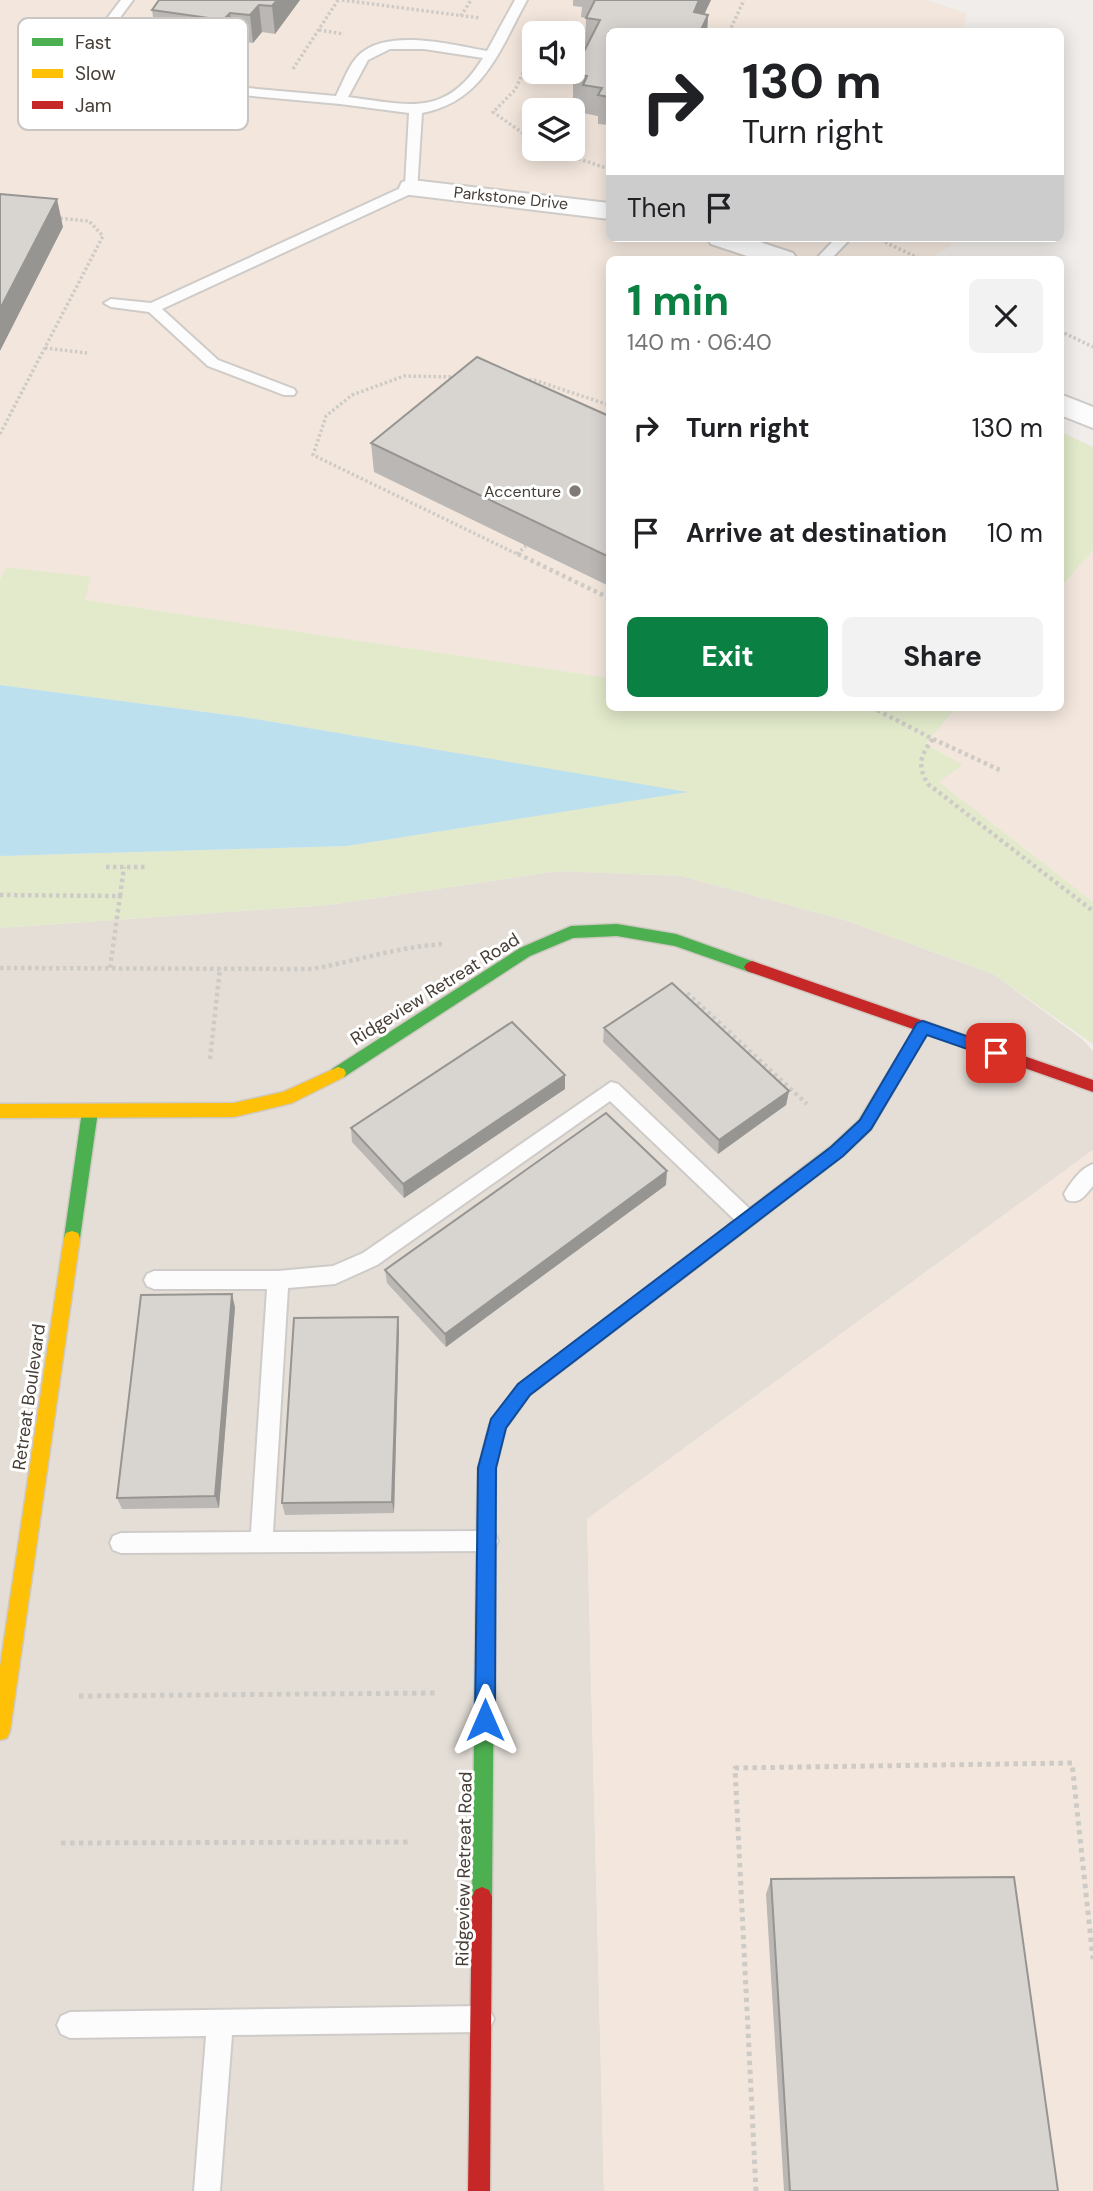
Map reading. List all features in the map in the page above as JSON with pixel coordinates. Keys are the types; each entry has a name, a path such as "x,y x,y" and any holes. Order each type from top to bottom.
{"street":[{"name":"Parkstone Drive","path":"412,188 606,210"},
{"path":"734,242 774,256"},
{"path":"1064,405 1093,419"},
{"name":"Ridgeview Retreat Road","path":"0,1111 234,1110 286,1098 331,1078 526,952 571,932 617,930 676,940 1093,1086"},
{"name":"Ridgeview Retreat Road","path":"480,2191 487,1468 498,1425 524,1390 837,1151 865,1125 923,1027"},
{"name":"Retreat Boulevard","path":"0,1731 90,1111"}],"lane":[{"path":"114,18 127,0"},
{"path":"248,92 416,110 445,104 474,85 520,0"},
{"path":"340,100 363,59 385,45 402,44 491,55"},
{"path":"110,303 153,308 412,188 416,110"},
{"path":"826,256 840,242"},
{"path":"153,308 214,363 289,392"},
{"path":"154,1280 278,1280 335,1275 370,1259 611,1090 746,1218"},
{"path":"1074,1194 1093,1172"},
{"path":"261,1543 278,1280"},
{"path":"121,1543 487,1541"},
{"path":"70,2025 482,2019"},
{"path":"207,2191 220,2023"}],"path":[{"path":"293,69 340,0 461,16 471,0"},
{"path":"731,28 744,0"},
{"path":"154,18 160,10"},
{"path":"522,77 516,90 493,112 522,133"},
{"path":"585,161 606,168"},
{"path":"0,434 103,236 89,221 51,217"},
{"path":"885,242 915,256"},
{"path":"1064,333 1093,347"},
{"path":"45,348 86,353"},
{"path":"466,378 404,376 352,395 326,416 313,454 606,597"},
{"path":"521,380 534,380 606,404"},
{"path":"517,554 526,546"},
{"path":"879,711 1000,770"},
{"path":"933,738 921,753 919,771 928,784 1093,911"},
{"path":"106,867 146,867"},
{"path":"110,968 124,867"},
{"path":"0,895 120,896"},
{"path":"0,969 322,968 409,946 443,944"},
{"path":"210,1059 220,968"},
{"path":"687,993 807,1104"},
{"path":"79,1696 439,1693"},
{"path":"756,2191 735,1768 1072,1763 1093,1959"},
{"path":"61,1843 409,1842"}],"shaded area":[{"path":"0,0 926,0 967,13 963,28 606,28 606,242 951,242 952,245 935,256 606,256 606,678 0,588"},
{"path":"1093,550 1093,902 938,782 924,745 954,711 1064,711 1064,584"},
{"path":"559,871 681,876 848,921 993,974 1082,1039 1093,1051 1093,1150 587,1519 604,2191 0,2191 0,928 329,905"},
{"path":"1093,1150 1093,2191 604,2191 587,1519"}],"green space":[{"path":"1064,433 1093,447 1093,550 1064,584"},
{"path":"6,567 91,577 85,600 606,678 606,711 954,711 925,744 963,765 939,782 1093,902 1093,1044 993,974 848,921 681,876 559,871 329,905 0,928 0,856 347,846 685,792 243,717 0,685 0,580"}],"water":[{"path":"0,685 243,717 688,792 347,846 0,856"}],"building":[{"path":"159,0 277,0 272,6 259,5 250,15 230,13 225,18 152,10"},
{"path":"595,0 699,0 694,12 708,15 702,28 606,28 606,96 598,95 602,88 583,85 587,76 585,49 600,20 586,18"},
{"path":"0,194 57,199 0,309"},
{"path":"477,357 606,415 606,556 371,443"},
{"path":"672,983 789,1091 719,1140 604,1028"},
{"path":"512,1022 565,1075 403,1184 351,1128"},
{"path":"606,1113 667,1171 445,1334 385,1270"},
{"path":"232,1294 215,1496 117,1498 141,1295"},
{"path":"398,1317 392,1502 282,1503 294,1318"},
{"path":"1014,1877 1058,2191 790,2191 771,1879"}],"traffic: fast":[{"path":"338,1073 525,952 571,932 617,930 676,940 752,967"},
{"path":"734,1230 837,1151 865,1125 923,1027"},
{"path":"72,1238 90,1111"},
{"path":"482,1897 486,1519"}],"traffic: slow":[{"path":"0,1111 234,1110 286,1098 338,1073"},
{"path":"486,1519 487,1468 498,1425 524,1390 734,1230"},
{"path":"0,1731 72,1238"}],"traffic: jam":[{"path":"752,967 1093,1086"},
{"path":"479,2191 482,1897"}],"place":[{"name":"Accenture","path":"575,491"}],"route":[{"path":"485,1720 487,1468 498,1425 524,1390 837,1151 865,1125 923,1027 996,1053"}]}
